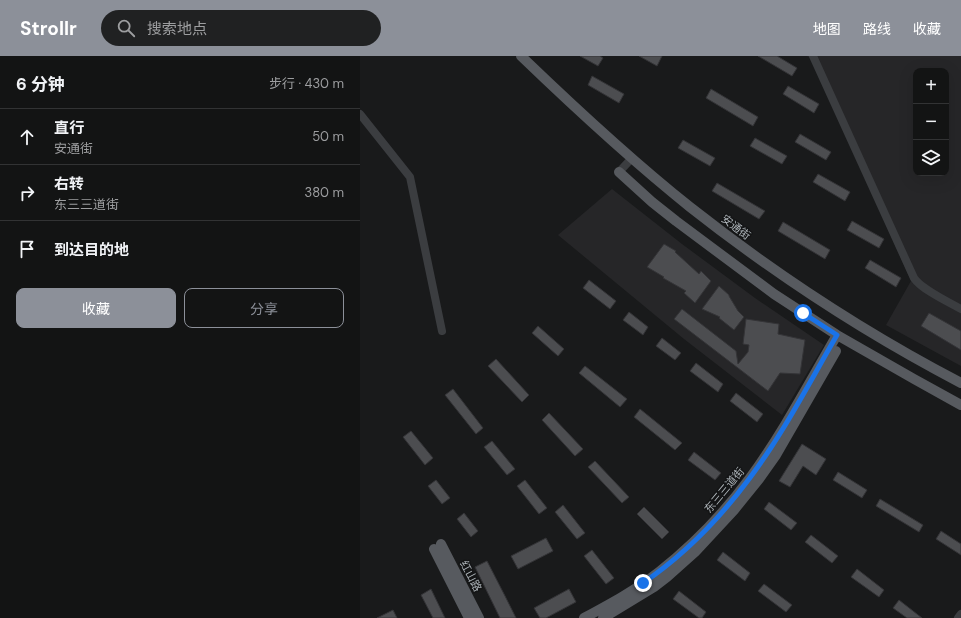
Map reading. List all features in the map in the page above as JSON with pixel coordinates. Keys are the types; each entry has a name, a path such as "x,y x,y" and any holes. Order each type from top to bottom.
{"main road":[{"name":"安通街","path":"521,56 572,105 632,158 690,207 759,259 800,288 882,339 926,365 961,383"},
{"path":"619,172 652,202 780,298 840,337 961,405"},
{"name":"东三三道街","path":"584,618 658,573 689,546 730,503 768,452 840,337"},
{"name":"东三三道街","path":"603,618 649,590 667,577 695,552 734,510 776,455 840,337"},
{"name":"红山路","path":"469,618 437,547 479,618"}],"street":[{"path":"813,56 916,282 922,287 961,309"},
{"path":"360,114 410,177 442,331"},
{"path":"619,172 632,158"},
{"path":"958,618 961,614"}],"shaded area":[{"path":"807,56 961,56 961,366 886,325 911,281 812,59"},
{"path":"612,189 682,244 755,298 824,345 782,415 684,339 558,235"}],"building":[{"path":"580,56 600,56 603,58 598,66"},
{"path":"639,56 662,56 657,66"},
{"path":"758,56 777,56 797,68 792,76"},
{"path":"592,76 624,94 619,103 588,85"},
{"path":"788,86 819,104 814,113 783,94"},
{"path":"711,89 758,117 753,126 706,98"},
{"path":"800,134 831,152 826,160 795,142"},
{"path":"755,138 787,156 782,164 750,146"},
{"path":"683,140 715,158 710,166 678,148"},
{"path":"818,174 850,192 845,201 813,182"},
{"path":"717,183 765,211 759,219 712,191"},
{"path":"852,221 884,239 879,248 847,230"},
{"path":"783,222 830,250 825,259 778,231"},
{"path":"664,244 676,251 675,252 699,274 701,271 711,281 695,303 684,293 686,291 647,267"},
{"path":"870,260 901,278 896,287 865,268"},
{"path":"589,280 616,301 610,309 583,288"},
{"path":"719,286 729,295 738,311 744,317 734,330 719,318 720,317 702,309"},
{"path":"682,309 736,351 738,364 748,352 749,345 743,344 746,319 779,324 778,334 805,340 800,374 780,373 768,391 674,319"},
{"path":"629,312 648,327 643,335 623,320"},
{"path":"929,313 961,331 961,350 921,326"},
{"path":"538,326 564,349 558,356 532,333"},
{"path":"662,338 681,353 675,360 656,346"},
{"path":"496,359 529,395 522,402 488,366"},
{"path":"696,363 723,384 718,392 690,371"},
{"path":"585,366 627,399 620,407 579,373"},
{"path":"453,389 483,428 476,434 445,395"},
{"path":"736,393 763,414 757,422 730,401"},
{"path":"640,409 682,443 675,450 634,417"},
{"path":"549,413 583,449 575,456 542,420"},
{"path":"411,431 433,458 425,465 403,437"},
{"path":"492,441 515,469 507,475 484,447"},
{"path":"802,444 826,459 816,475 803,466 790,487 779,481"},
{"path":"694,452 721,473 715,480 688,460"},
{"path":"595,461 629,497 622,503 588,467"},
{"path":"838,472 867,490 862,498 833,480"},
{"path":"436,480 450,498 442,504 428,486"},
{"path":"525,480 547,508 539,514 517,486"},
{"path":"880,499 923,525 919,532 876,506"},
{"path":"769,502 797,523 791,530 764,509"},
{"path":"563,505 585,533 577,539 555,512"},
{"path":"644,507 669,532 662,539 637,514"},
{"path":"464,513 478,531 471,537 457,519"},
{"path":"941,531 961,544 961,555 936,539"},
{"path":"811,535 838,556 832,563 805,542"},
{"path":"546,538 553,551 518,569 511,556"},
{"path":"592,550 614,578 606,584 584,556"},
{"path":"723,552 750,573 745,581 717,560"},
{"path":"487,561 516,618 500,618 475,567"},
{"path":"857,569 884,590 879,597 851,577"},
{"path":"764,584 792,605 786,612 758,591"},
{"path":"431,589 445,618 433,618 421,595"},
{"path":"569,589 576,602 546,618 540,618 534,608"},
{"path":"679,591 706,612 702,618 699,618 673,599"},
{"path":"899,600 922,618 907,618 893,608"},
{"path":"393,610 397,618 377,618"}],"route":[{"path":"643,583 658,573 689,546 730,503 750,478 786,423 837,335 803,313"}]}
